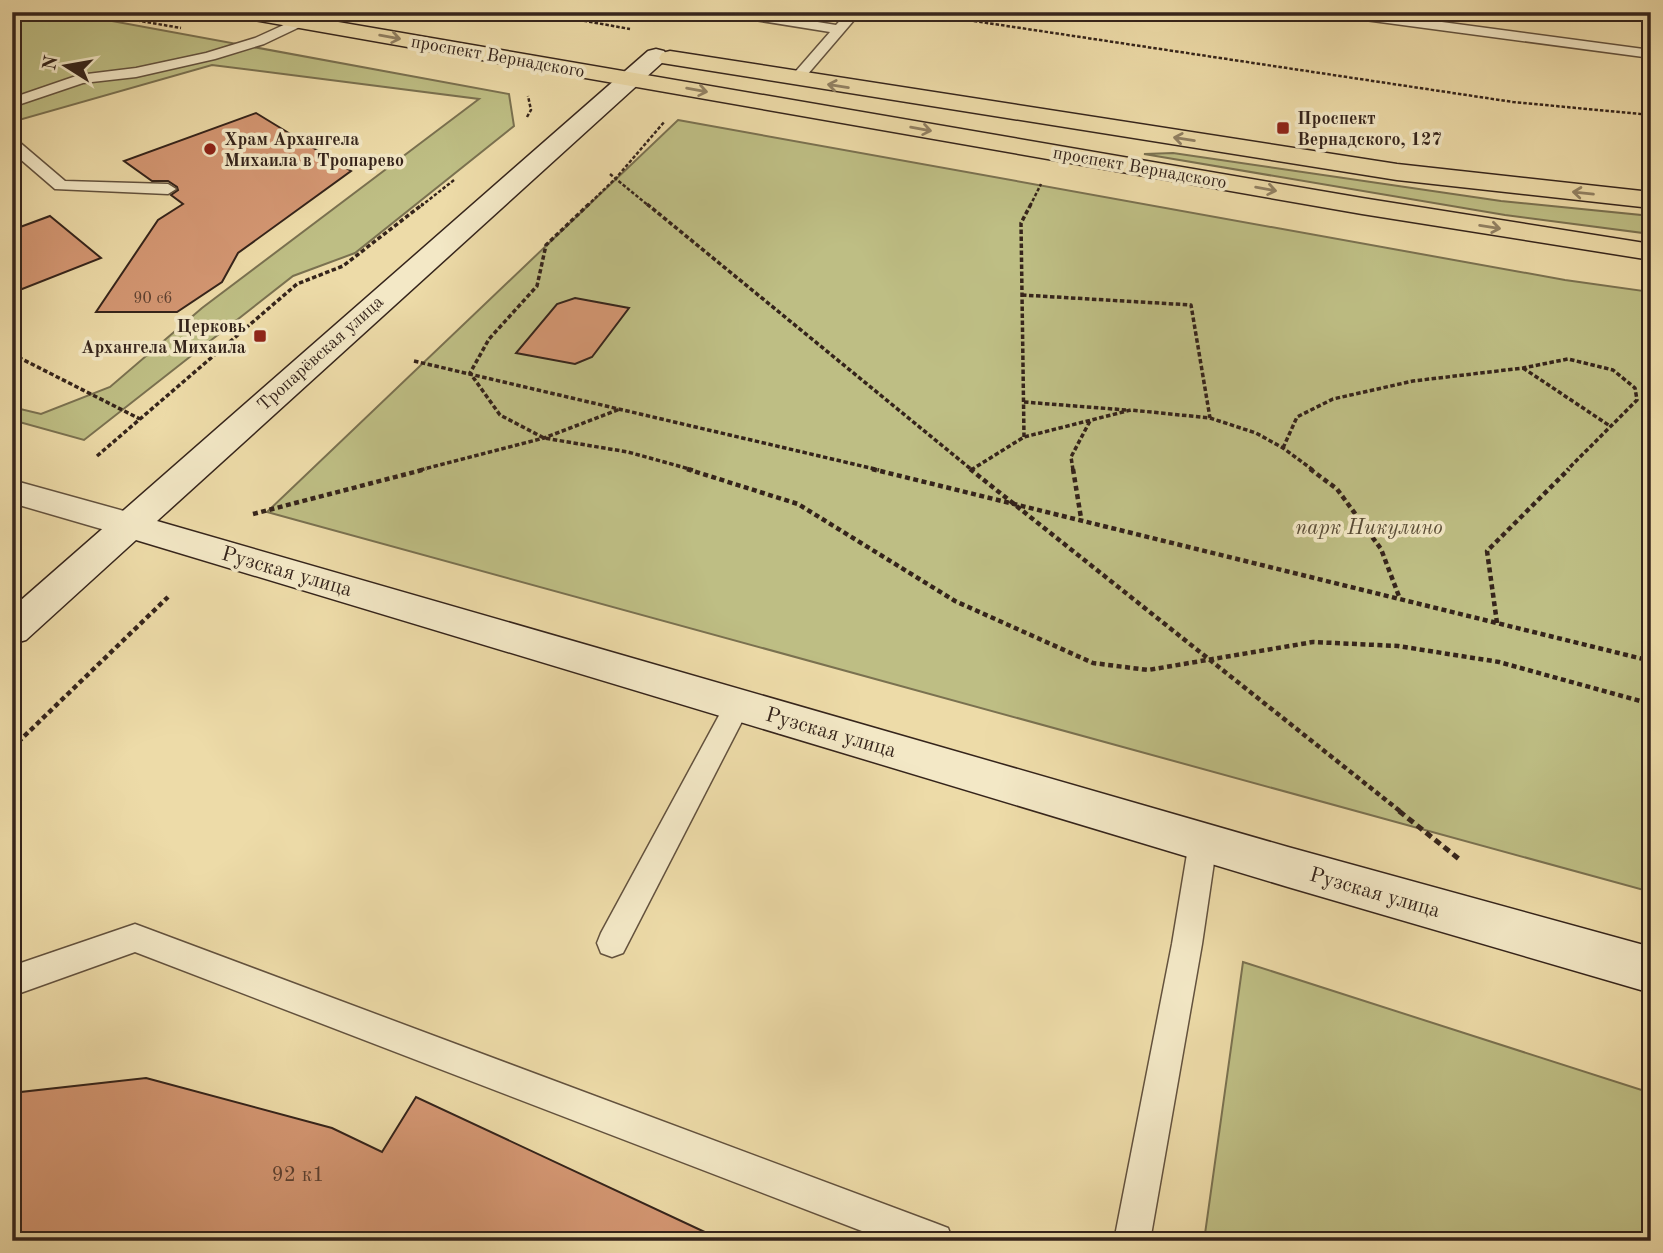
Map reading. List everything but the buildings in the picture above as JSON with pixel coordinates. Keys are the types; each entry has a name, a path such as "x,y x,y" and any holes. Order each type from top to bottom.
{"main road":[{"name":"проспект Вернадского","path":"242,12 299,22 630,65 1363,206 1651,252"},
{"name":"проспект Вернадского","path":"656,56 1397,172 1651,200"}],"street":[{"name":"проспект Вернадского","path":"630,65 656,56"},
{"name":"Тропарёвская улица","path":"12,630 129,526 630,65"},
{"name":"Рузская улица","path":"12,491 1203,842 1651,970"}],"lane":[{"path":"730,12 839,30"},
{"path":"796,79 855,12"},
{"path":"1335,12 1651,54"},
{"path":"12,103 89,77 112,77 172,65 267,38 299,22"},
{"path":"12,144 61,186 168,189"},
{"path":"612,943 738,704"},
{"path":"1132,1241 1187,944 1203,842"},
{"path":"12,981 135,939 935,1241"}],"path":[{"path":"535,12 642,30"},
{"path":"564,17 570,12"},
{"path":"914,12 1513,102 1651,115"},
{"path":"526,88 531,110 526,119"},
{"path":"470,373 489,339 537,286 546,246 616,178 671,114"},
{"path":"610,174 971,470 1213,660 1459,859"},
{"path":"97,456 298,284 343,266 458,177"},
{"path":"1024,437 1021,223 1042,180"},
{"path":"1022,295 1191,305 1210,418"},
{"path":"12,354 140,419"},
{"path":"1283,448 1297,417 1333,399 1413,381 1523,368 1568,359 1613,370 1634,388 1637,400 1487,551 1497,623"},
{"path":"414,361 1009,500 1651,661"},
{"path":"1523,368 1610,426"},
{"path":"470,373 500,415 544,438 628,453 712,476 798,505 955,601 1093,663 1148,670 1313,642 1398,646 1499,662 1651,704"},
{"path":"1024,402 1210,418 1256,433 1283,448 1337,489 1381,549 1400,599"},
{"path":"253,514 544,438 621,409"},
{"path":"971,470 1024,437 1131,411"},
{"path":"1081,519 1071,457 1090,420"},
{"path":"12,748 168,597"}],"green space":[{"path":"12,12 63,12 509,94 514,126 355,253 293,276 84,440 12,420 12,407 41,414 110,387 202,308 479,99 212,65 12,122"},
{"name":"парк Никулино","path":"678,120 1565,280 1651,292 1651,892 267,512"},
{"path":"1173,153 1501,201 1651,216 1651,234 1505,215 1144,154"},
{"path":"1243,962 1651,1093 1651,1241 1204,1241"}],"place":[{"name":"Проспект Вернадского, 127","path":"1283,128"},
{"name":"Храм Архангела Михаила в Тропарево","path":"210,149"},
{"name":"Церковь Архангела Михаила","path":"260,336"}]}
